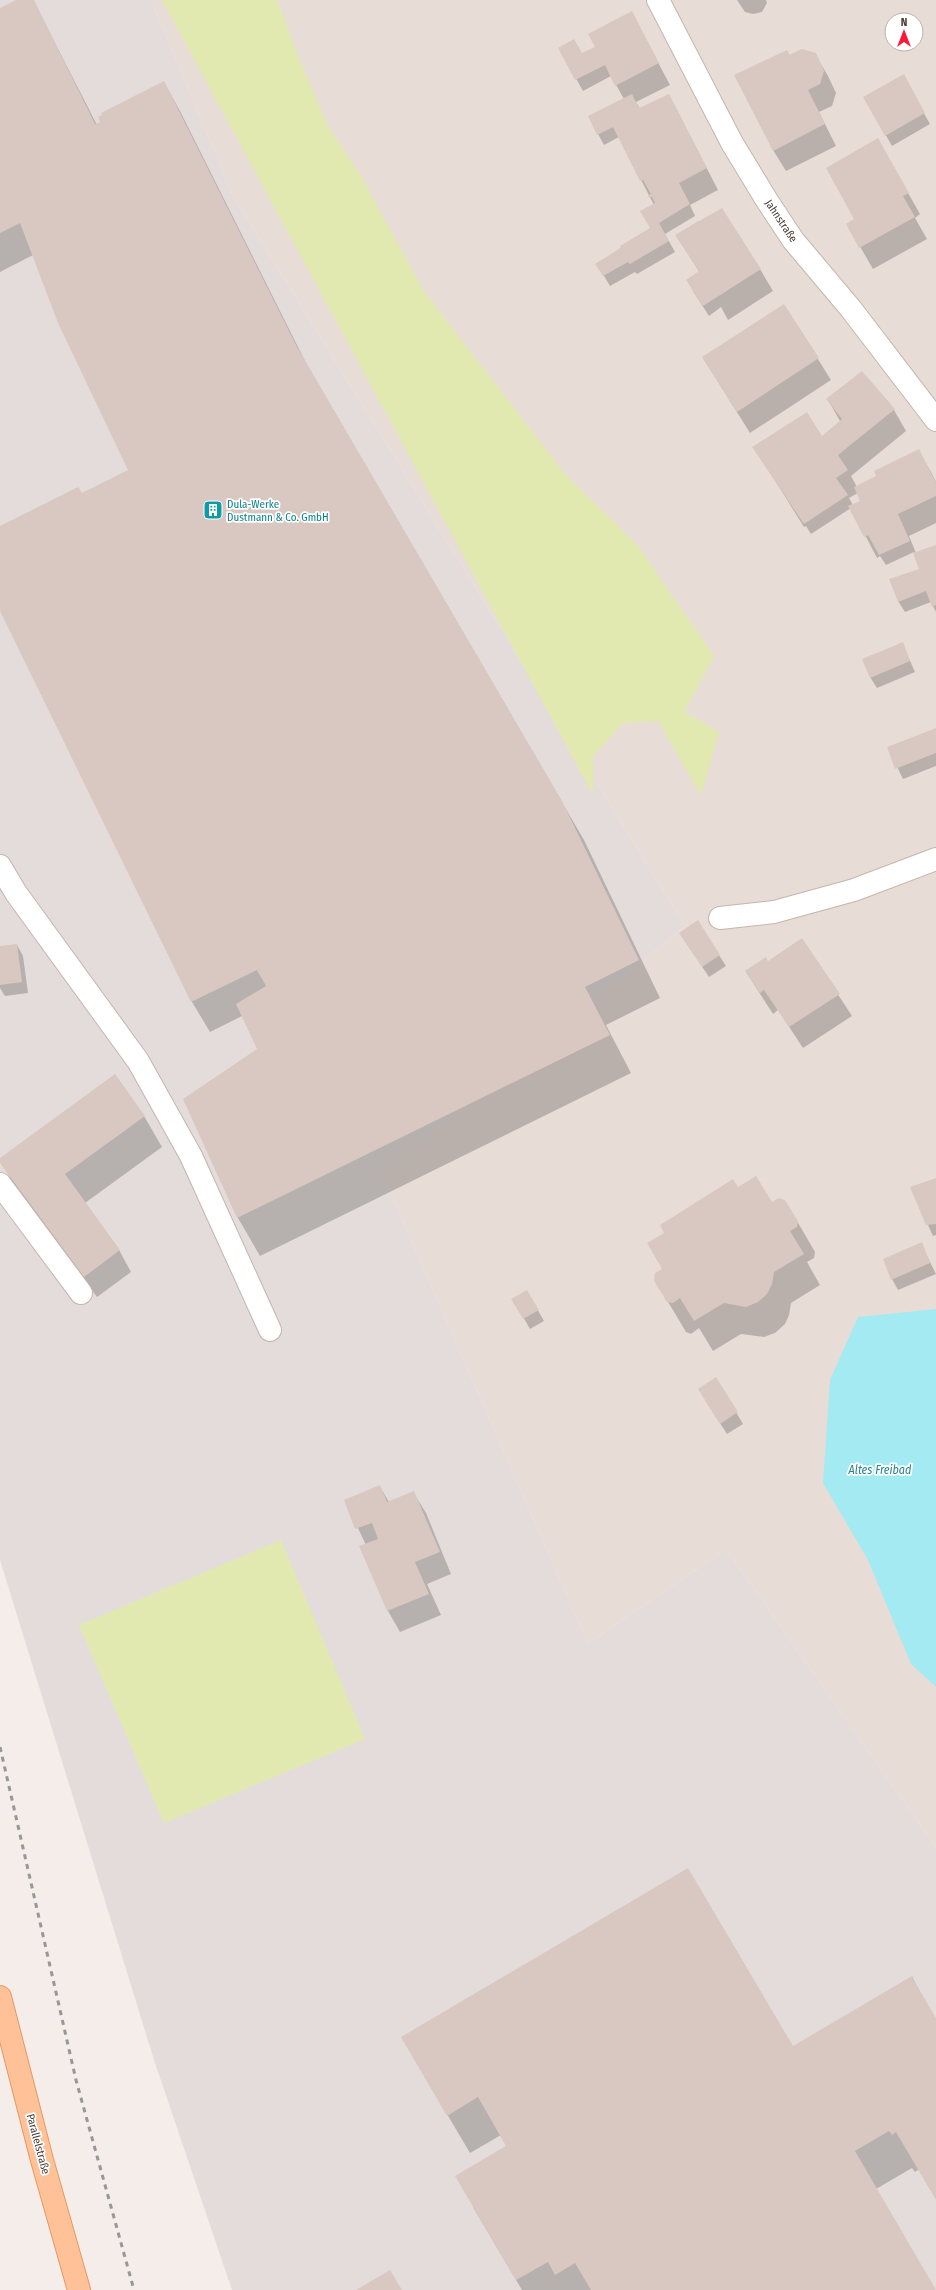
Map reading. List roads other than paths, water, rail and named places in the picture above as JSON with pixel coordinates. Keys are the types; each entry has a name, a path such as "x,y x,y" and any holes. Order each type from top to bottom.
{"main road":[{"name":"Parallelstraße","path":"0,1997 79,2290"}],"street":[{"name":"Jahnstraße","path":"658,0 732,143 793,240 851,309 936,420"},
{"path":"720,918 774,912 854,890 936,859"},
{"path":"0,866 16,893 138,1061 191,1156 270,1330"},
{"path":"0,1184 81,1293"}],"water":[{"name":"Altes Freibad","path":"936,1309 936,1687 911,1664 868,1560 823,1483 830,1380 858,1317"}],"railway":[{"path":"0,1747 76,2080 134,2290"}],"place":[{"name":"Dula-Werke Dustmann & Co. GmbH","path":"213,510"}]}
